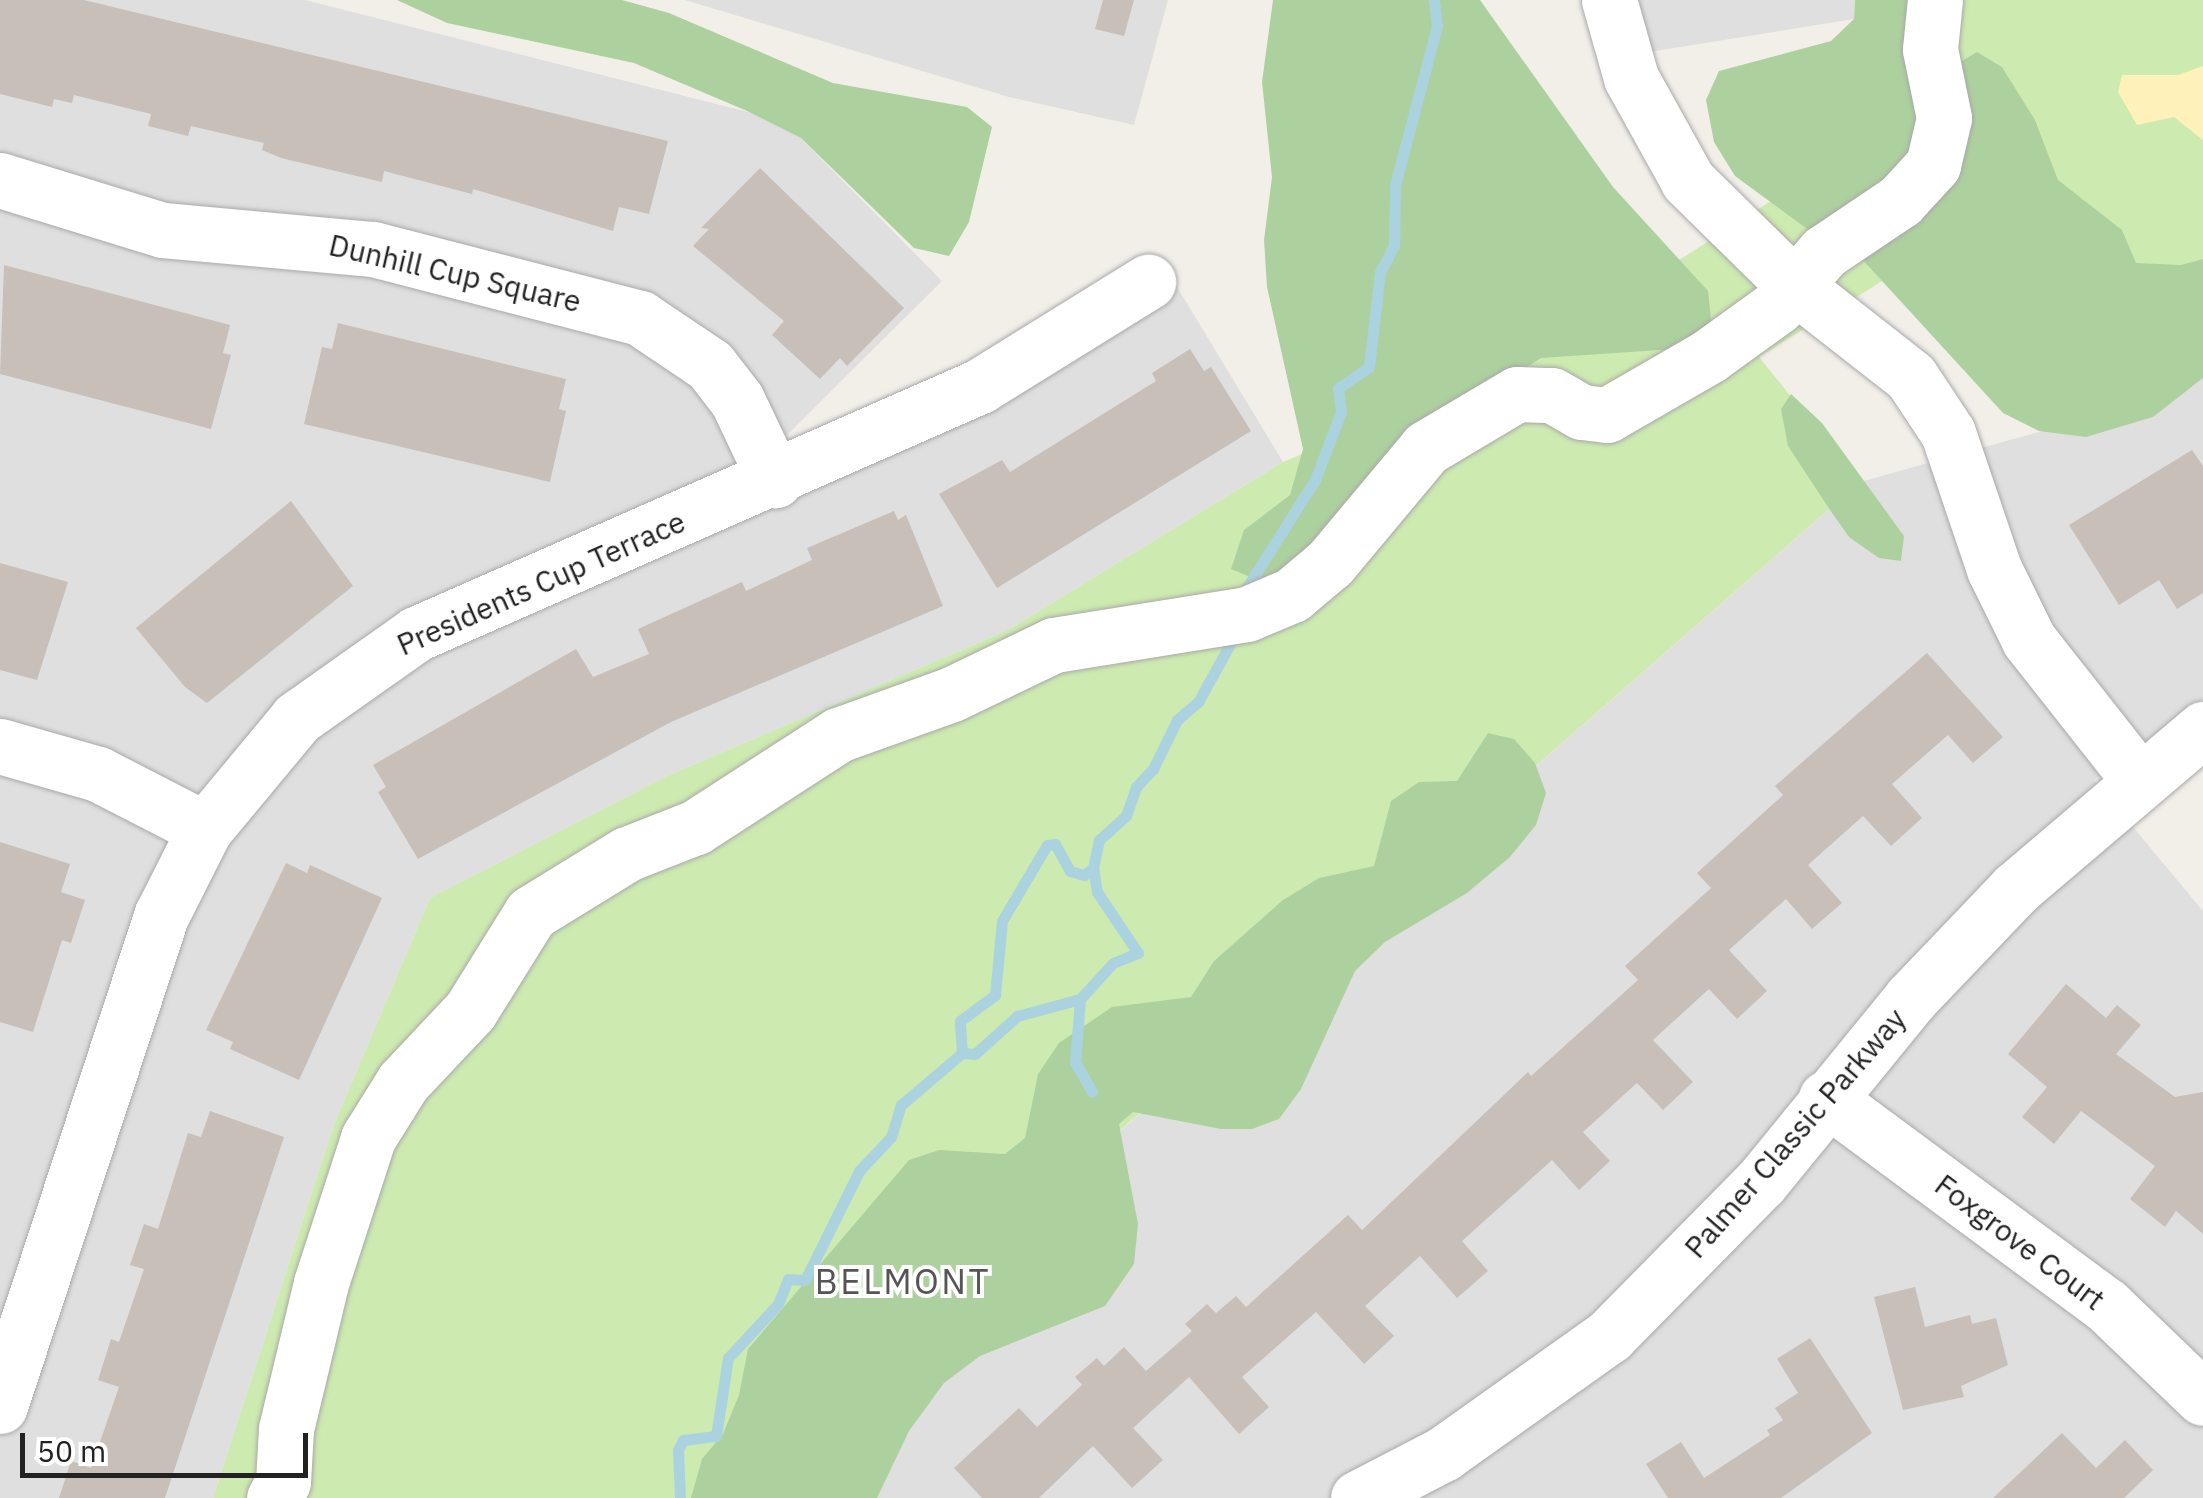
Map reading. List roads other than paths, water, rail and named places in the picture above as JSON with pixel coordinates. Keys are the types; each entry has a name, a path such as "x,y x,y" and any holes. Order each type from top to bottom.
{"street":[{"path":"1609,0 1631,78 1688,181 1795,286 1911,377 1948,433 1994,569 2029,640 2139,780"},
{"path":"274,1498 321,1283 368,1138 396,1090 470,1011 531,913 627,854 696,827 838,735 952,694 1054,646 1214,621 1269,606 1312,582 1409,465 1483,411 1534,392 1608,415 1709,356 1795,286 1824,252 1900,201 1933,164 1944,118 1930,50 1935,0"},
{"name":"Dunhill Cup Square","path":"0,180 163,230 373,249 640,318 710,365 737,400 776,480"},
{"name":"Presidents Cup Terrace","path":"0,1406 11,1336 161,916 205,829 248,770 355,671 416,634 776,480 980,386 1148,282"},
{"name":"Palmer Classic Parkway","path":"1358,1498 1443,1454 1609,1336 1760,1182 1826,1098 2015,889 2203,728"},
{"path":"0,746 98,774 205,829"},
{"name":"Foxgrove Court","path":"1826,1098 2106,1305 2203,1398"}],"waterway":[{"path":"1242,595 1315,480 1341,412 1338,388 1369,367 1380,272 1394,246 1395,185 1437,26 1434,0"},
{"path":"680,1498 678,1450 683,1440 716,1436 728,1358 778,1304 788,1279 805,1280 859,1171 891,1137 901,1105 962,1053 960,1021 995,995 1002,921 1047,845 1055,844 1070,871 1084,875 1093,868 1099,840 1126,816 1136,787 1153,769 1177,720 1198,702 1235,635"},
{"path":"962,1053 975,1054 1017,1016 1080,999 1113,963 1138,953 1097,892 1093,868"},
{"path":"1080,999 1075,1062 1092,1092"}],"district":[{"name":"BELMONT","path":"903,1281"}]}
